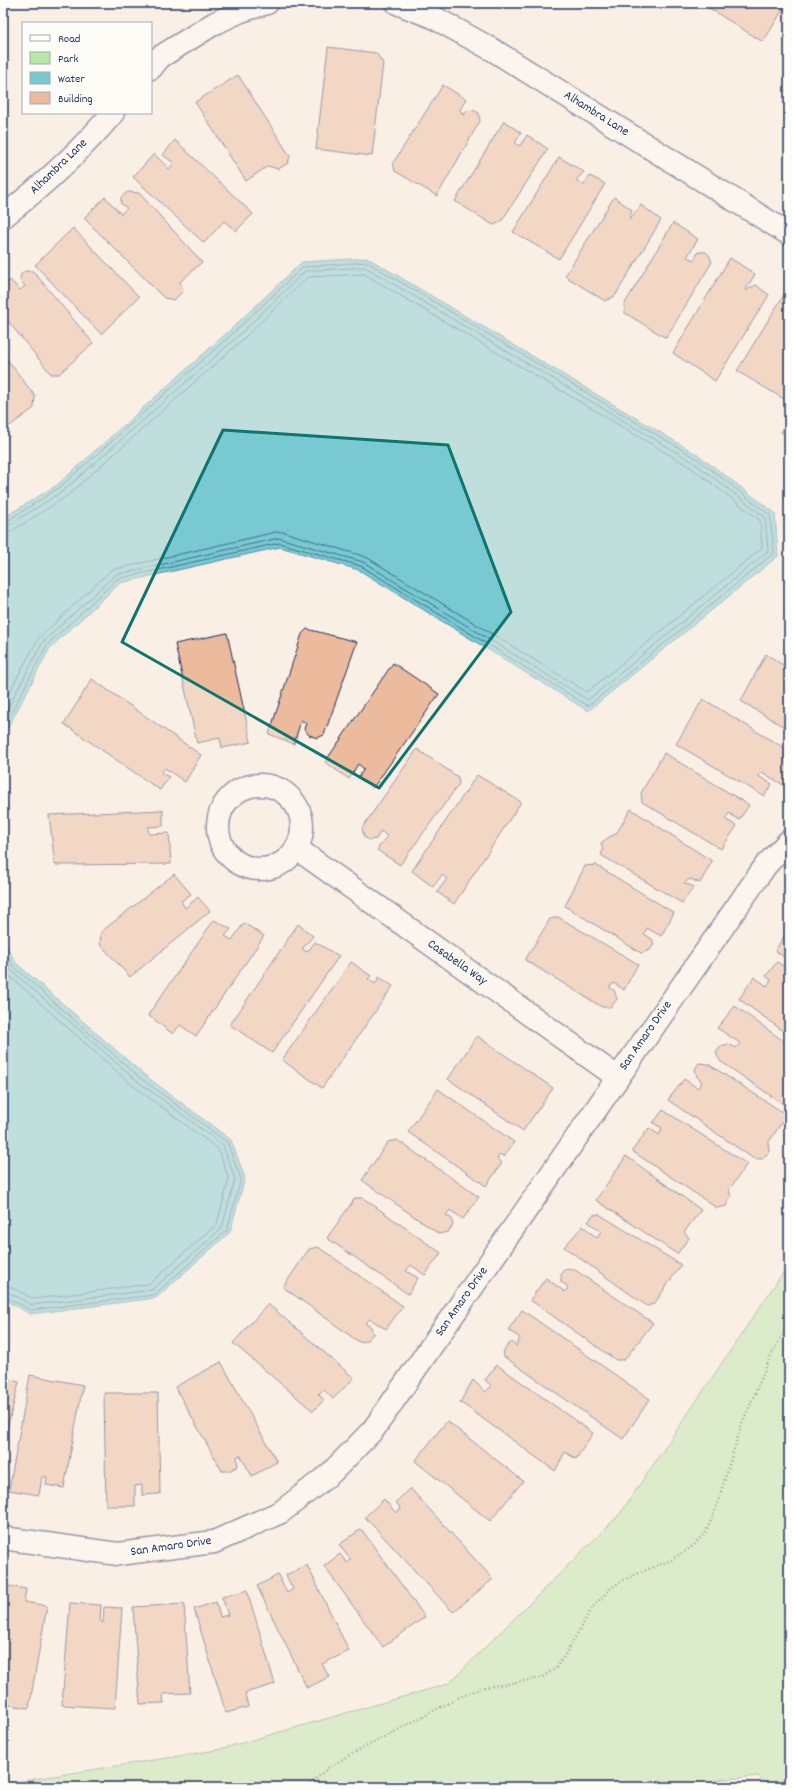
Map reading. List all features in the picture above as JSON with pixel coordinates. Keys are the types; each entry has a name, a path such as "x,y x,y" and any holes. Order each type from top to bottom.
{"street":[{"path":"152,67 160,57 215,23 241,11 267,3"},
{"name":"Alhambra Lane","path":"397,3 433,17 493,50 789,234"},
{"name":"Alhambra Lane","path":"3,217 24,201 100,128 112,114"},
{"name":"San Amaro Drive","path":"3,1538 118,1554 214,1542 281,1512 331,1472 372,1430 766,865 789,841"},
{"name":"Casabella Way","path":"296,848 617,1077"}],"path":[{"path":"307,1787 328,1768 348,1756 458,1698 481,1688 541,1678 556,1668 592,1608 610,1589 639,1573 671,1560 693,1546 706,1532 715,1512 740,1426 773,1351 789,1325"}],"highlighted area":[{"path":"223,430 448,445 511,612 379,788 122,642"}],"green space":[{"path":"789,1264 789,1781 784,1787 769,1787 758,1776 715,1780 705,1787 3,1787 3,1784 217,1750 448,1684 620,1514"}],"water":[{"path":"368,258 698,455 775,513 778,556 588,711 359,570 280,547 120,583 50,648 3,737 3,518 57,485 230,330 302,262"},
{"path":"3,940 16,963 142,1073 231,1140 245,1178 230,1232 156,1298 30,1314 3,1299"}],"building":[{"path":"701,3 787,3 763,42"},
{"path":"328,47 376,53 383,63 372,156 316,149"},
{"path":"238,75 290,156 288,163 278,169 268,166 246,181 195,102"},
{"path":"443,85 466,99 460,110 464,116 466,111 473,110 479,113 480,121 437,196 395,171 393,163"},
{"path":"504,121 521,133 515,143 520,146 527,135 548,149 501,222 493,225 455,201"},
{"path":"175,140 253,214 236,231 224,221 204,243 133,177 154,154 169,169 174,163 163,155"},
{"path":"559,157 584,172 576,180 584,185 590,176 605,184 559,259 513,232"},
{"path":"128,192 139,193 202,262 180,282 183,291 174,300 164,298 84,218 105,197 121,214 127,208 121,204 121,197"},
{"path":"614,197 632,210 629,220 641,205 661,220 615,296 605,301 565,276"},
{"path":"673,223 698,239 687,257 694,260 698,252 706,252 712,262 666,338 625,313 624,305"},
{"path":"73,228 139,297 101,334 35,265"},
{"path":"730,258 755,274 745,291 756,285 769,295 715,381 673,353"},
{"path":"25,271 33,271 93,343 59,374 51,374 3,315 3,286 10,280 20,290 25,286 20,280 21,274"},
{"path":"785,293 789,296 789,391 784,399 737,371"},
{"path":"3,354 35,396 34,408 3,431"},
{"path":"789,419 789,438 781,432"},
{"path":"307,629 357,642 324,735 317,738 309,735 304,729 306,723 301,720 294,744 269,734 302,634"},
{"path":"227,633 251,742 222,748 220,738 197,743 175,644"},
{"path":"766,654 789,669 789,730 741,701"},
{"path":"393,663 439,694 373,788 358,778 364,769 358,764 349,779 325,762"},
{"path":"92,679 201,755 185,782 165,768 161,773 169,777 160,790 64,724"},
{"path":"703,699 789,751 789,779 785,786 762,772 758,776 772,784 764,796 676,744"},
{"path":"417,749 458,777 459,784 400,865 377,850 387,836 381,831 376,839 369,840 364,837 362,828"},
{"path":"664,753 749,805 739,820 729,813 725,819 737,826 721,849 642,802 641,793"},
{"path":"477,775 521,802 454,904 437,892 447,879 442,875 433,887 412,871"},
{"path":"631,809 712,861 700,883 690,879 684,883 694,887 682,903 601,855 603,850 601,843 616,834"},
{"path":"163,810 163,826 148,827 149,834 169,833 171,864 55,865 49,815"},
{"path":"596,865 674,913 661,936 647,928 644,934 652,939 654,944 650,950 641,953 565,906 585,866"},
{"path":"174,874 191,894 181,901 185,908 198,897 210,911 130,977 100,944 101,932"},
{"path":"558,917 638,964 624,990 614,983 609,987 614,990 617,999 611,1007 602,1007 525,960 550,919"},
{"path":"214,920 231,929 225,936 232,940 244,923 264,936 196,1036 180,1025 173,1034 148,1015"},
{"path":"298,924 313,936 302,949 307,952 315,942 339,956 272,1053 230,1025"},
{"path":"789,928 789,960 775,951"},
{"path":"351,962 371,976 368,979 375,984 379,977 393,986 322,1088 282,1060"},
{"path":"777,962 789,970 789,1035 739,999 754,977 767,986 771,980 766,976"},
{"path":"735,1006 789,1045 789,1108 720,1061 716,1053 721,1046 729,1044 736,1048 740,1043 717,1028"},
{"path":"477,1036 553,1088 523,1131 448,1079"},
{"path":"699,1063 708,1064 787,1115 768,1143 769,1152 762,1159 754,1159 668,1100 684,1079 698,1088 702,1082 697,1077 695,1069"},
{"path":"438,1089 514,1142 504,1157 500,1154 497,1159 502,1163 486,1186 408,1132"},
{"path":"663,1110 747,1164 729,1190 731,1196 726,1206 717,1208 632,1151 649,1128 659,1135 662,1128 653,1123"},
{"path":"397,1140 479,1197 463,1219 450,1210 446,1215 452,1219 453,1225 448,1232 439,1234 362,1180 388,1142"},
{"path":"626,1156 701,1210 684,1232 689,1238 677,1254 596,1200"},
{"path":"355,1198 363,1198 441,1253 425,1275 411,1265 406,1271 418,1278 408,1294 327,1238"},
{"path":"599,1214 681,1265 654,1304 647,1306 564,1247 583,1226 597,1238 601,1231 588,1222 593,1215"},
{"path":"318,1247 403,1306 386,1329 370,1319 365,1323 371,1327 373,1334 366,1341 359,1342 283,1287 309,1249"},
{"path":"564,1269 575,1270 653,1323 624,1360 616,1360 530,1300 546,1278 565,1292 568,1287 561,1282 561,1275"},
{"path":"268,1304 354,1378 333,1399 324,1390 318,1394 324,1400 313,1411 233,1343"},
{"path":"522,1310 650,1399 623,1439 503,1356 503,1352 509,1344 512,1342 516,1346 520,1338 508,1330"},
{"path":"221,1362 277,1462 252,1476 240,1455 237,1457 238,1466 229,1471 222,1471 175,1387"},
{"path":"497,1365 593,1433 576,1459 565,1452 555,1471 460,1402 473,1380 485,1392 492,1386 485,1380"},
{"path":"30,1375 83,1385 64,1488 46,1485 47,1477 42,1477 39,1495 9,1490"},
{"path":"3,1378 19,1382 3,1445"},
{"path":"104,1393 158,1393 160,1494 142,1495 142,1485 135,1486 135,1506 106,1506"},
{"path":"447,1421 523,1481 490,1521 415,1461"},
{"path":"410,1488 493,1579 453,1612 365,1517 384,1499 396,1513 401,1509 396,1502"},
{"path":"361,1529 425,1617 383,1647 324,1566 340,1554 347,1563 351,1560 339,1545"},
{"path":"307,1565 349,1651 322,1664 329,1677 307,1688 257,1586 278,1575 287,1593 293,1589 286,1575"},
{"path":"3,1585 26,1589 24,1602 47,1606 29,1708 3,1704"},
{"path":"247,1590 275,1684 245,1693 248,1707 226,1713 194,1609 216,1602 220,1617 228,1615 222,1597"},
{"path":"70,1603 101,1605 100,1621 103,1623 104,1607 122,1608 115,1708 62,1705"},
{"path":"184,1604 190,1693 163,1694 164,1703 140,1704 133,1607"}]}
